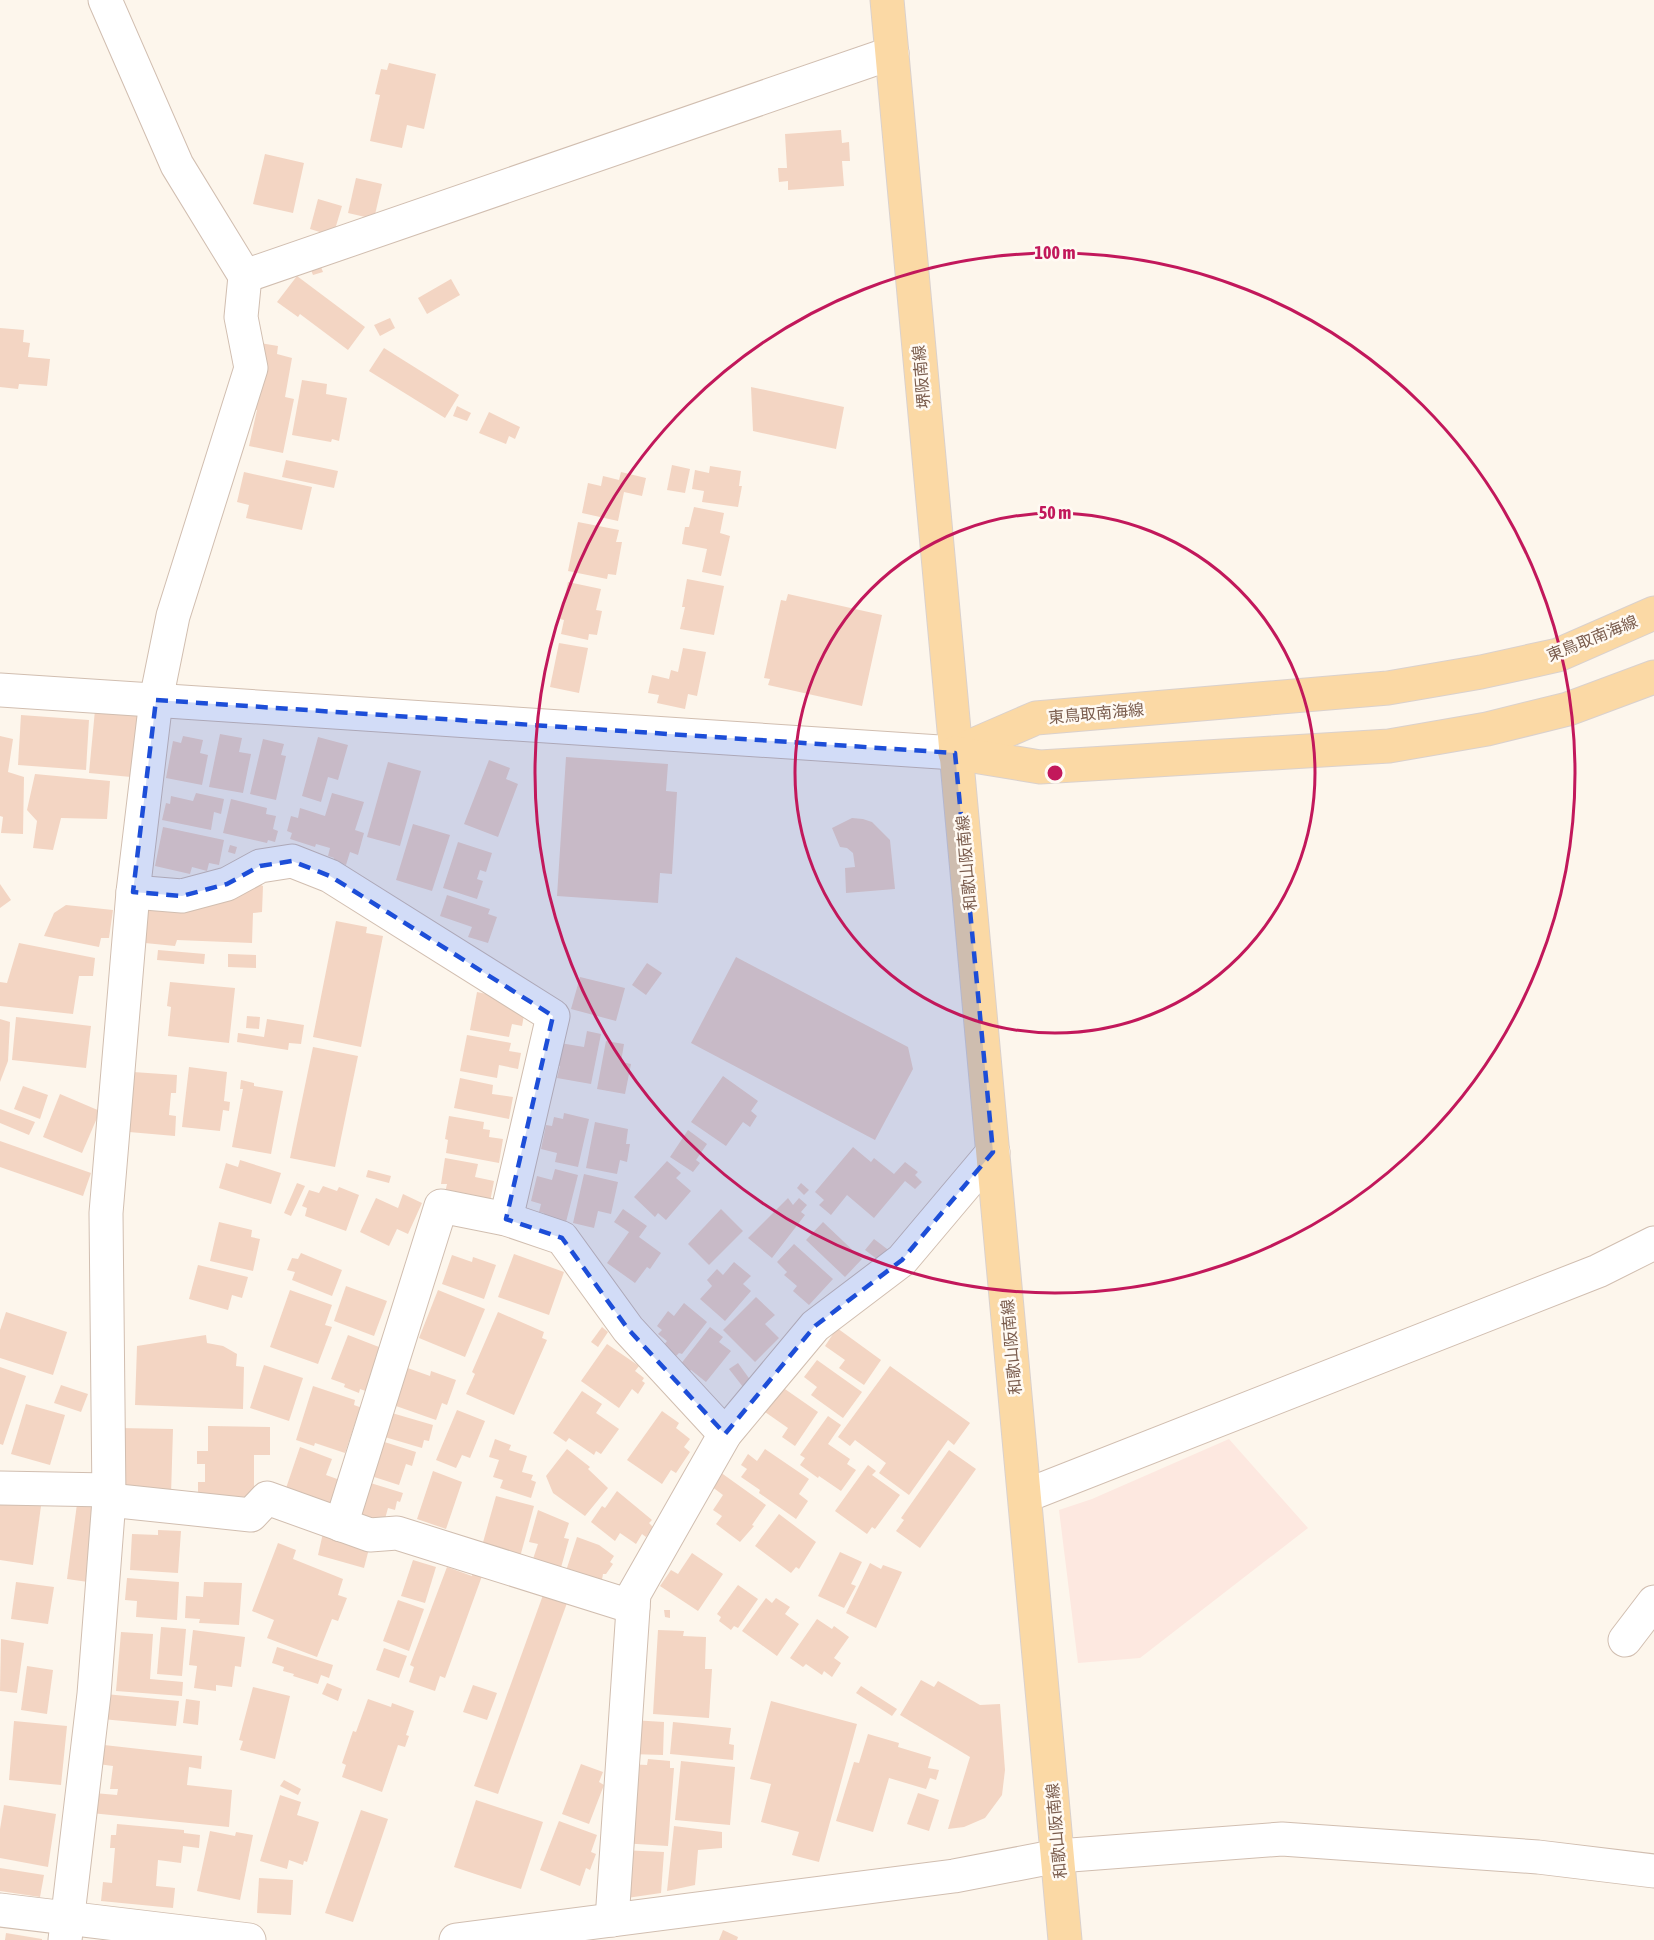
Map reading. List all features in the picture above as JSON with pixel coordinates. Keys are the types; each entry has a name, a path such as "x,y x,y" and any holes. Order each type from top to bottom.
{"main road":[{"name":"堺阪南線","path":"887,0 955,753"},
{"name":"東鳥取南海線","path":"955,753 1036,718 1388,688 1481,672 1558,655 1654,613"},
{"path":"955,753 1040,767 1389,746 1487,729 1568,709 1654,677"},
{"name":"和歌山阪南線","path":"955,753 1065,1940"}],"street":[{"path":"67,1929 94,1694 109,1495 106,1213 133,892 156,700 173,616 251,368 242,317 245,276 177,165 105,0"},
{"path":"245,276 892,53"},
{"path":"0,690 955,753"},
{"path":"133,892 182,896 227,884 260,866 292,861 330,876 553,1016 506,1219"},
{"path":"612,1920 634,1594 725,1434 815,1326 902,1260 993,1152"},
{"path":"341,1525 441,1206 506,1219 562,1238 627,1329 725,1434"},
{"path":"1025,1496 1598,1271 1654,1243"},
{"path":"0,1488 109,1495 251,1515 267,1498 370,1535 397,1533 633,1607"},
{"path":"1625,1640 1654,1602"},
{"path":"456,1940 954,1876 1058,1856 1282,1839 1538,1857 1654,1871"},
{"path":"0,1910 67,1929 249,1940"}],"highlighted area":[{"path":"156,700 955,753 993,1152 902,1260 815,1326 725,1434 628,1329 562,1238 506,1219 553,1016 330,876 292,861 260,866 227,884 182,896 133,892"}],"shaded area":[{"path":"1229,1439 1308,1528 1140,1658 1078,1663 1059,1510 1092,1499"}],"building":[{"path":"389,63 436,74 424,129 407,125 402,148 370,141 380,95 375,94 381,69 387,70"},
{"path":"841,130 842,143 849,142 850,161 842,161 844,186 788,190 788,181 779,182 778,168 787,168 785,134"},
{"path":"265,154 304,163 293,213 253,204"},
{"path":"356,178 382,184 374,219 348,213"},
{"path":"318,199 342,206 333,236 310,229"},
{"path":"321,267 323,272 313,275 311,270"},
{"path":"297,276 365,327 348,350 300,314 298,317 277,302"},
{"path":"451,279 460,295 427,314 418,298"},
{"path":"390,318 395,328 380,336 374,325"},
{"path":"0,328 24,330 23,342 30,343 28,357 50,359 47,386 19,384 18,389 0,387"},
{"path":"260,343 278,346 277,354 292,358 285,397 294,399 283,453 249,446 257,410 252,409"},
{"path":"384,348 459,395 445,418 369,371"},
{"path":"302,380 327,384 326,394 347,398 339,441 332,439 331,442 292,435"},
{"path":"751,387 844,407 836,449 753,431"},
{"path":"457,406 471,413 467,421 453,416"},
{"path":"489,412 520,427 515,439 509,436 506,444 479,433"},
{"path":"286,460 338,471 334,488 282,477"},
{"path":"672,465 690,469 685,493 667,490"},
{"path":"710,466 741,471 739,486 742,486 738,507 702,502 704,491 692,489 695,470 709,473"},
{"path":"244,472 312,487 302,530 246,518 249,505 237,502"},
{"path":"621,472 646,478 642,496 624,492 618,521 582,513 588,483 601,486 603,476 619,480"},
{"path":"694,507 724,513 720,533 730,536 721,576 702,572 707,549 682,544 685,527 689,527"},
{"path":"578,522 619,530 616,542 622,542 616,575 608,574 607,579 568,571"},
{"path":"687,579 724,586 714,635 680,629 685,607 682,607"},
{"path":"568,582 601,589 596,610 602,611 597,635 589,634 588,640 561,634 564,620 560,619"},
{"path":"788,594 882,615 862,706 768,685 770,679 764,678 781,600 786,601"},
{"path":"559,643 588,648 579,693 550,687"},
{"path":"683,648 706,652 697,696 688,694 685,709 657,703 659,695 648,693 652,675 669,679 671,670 678,672"},
{"path":"95,710 138,714 131,777 89,773"},
{"path":"21,715 89,720 86,770 18,765"},
{"path":"220,734 242,738 239,752 251,754 243,793 209,787"},
{"path":"0,736 13,739 8,772 24,777 23,834 1,833 3,817 0,816"},
{"path":"183,736 203,740 200,753 208,755 202,785 166,778 173,741 181,743"},
{"path":"318,737 348,745 338,780 328,777 321,802 302,796"},
{"path":"263,739 284,744 281,755 286,756 276,800 250,794"},
{"path":"566,757 668,764 666,791 677,792 672,874 660,873 658,903 557,896"},
{"path":"489,760 510,768 506,779 518,784 498,837 464,824"},
{"path":"388,762 421,771 400,846 367,837"},
{"path":"35,774 110,781 107,819 61,818 53,850 33,848 37,821 27,810"},
{"path":"196,793 224,799 221,814 214,812 211,830 162,820 166,803 170,804 171,796 193,801"},
{"path":"332,793 364,802 355,830 364,833 358,855 350,852 346,865 333,861 334,858 328,856 330,848 316,844 315,847 290,839 292,833 287,831 291,816 298,818 300,808 325,816"},
{"path":"231,799 267,808 266,814 276,816 273,829 278,831 275,842 268,840 267,843 223,833"},
{"path":"852,818 872,822 890,840 895,889 846,893 845,868 855,867 853,853 847,848 840,847 832,828"},
{"path":"413,824 450,835 432,891 396,880"},
{"path":"163,827 224,840 219,865 209,863 207,871 192,867 190,874 155,866"},
{"path":"458,842 492,853 486,872 480,870 477,879 483,881 477,899 443,888"},
{"path":"230,845 237,847 235,854 228,852"},
{"path":"253,881 263,886 262,912 253,913 252,943 177,940 175,946 145,943 148,905"},
{"path":"0,884 11,900 0,908"},
{"path":"447,895 490,909 488,914 497,917 488,943 468,937 472,927 440,916"},
{"path":"66,905 113,910 109,938 101,938 99,947 44,936 54,913"},
{"path":"336,921 367,927 366,933 383,936 361,1047 313,1037"},
{"path":"19,943 95,958 93,976 79,976 73,1014 0,1006 0,982 7,983"},
{"path":"158,950 205,954 204,964 157,960"},
{"path":"228,954 256,955 256,968 228,967"},
{"path":"736,957 908,1047 913,1069 875,1140 691,1043"},
{"path":"647,963 662,973 646,995 632,985"},
{"path":"580,977 625,988 616,1021 571,1009"},
{"path":"170,982 235,988 229,1043 168,1036 171,1007 167,1006"},
{"path":"477,992 496,996 495,1000 515,1004 525,1010 522,1026 512,1024 509,1037 470,1030"},
{"path":"247,1016 260,1017 259,1029 246,1028"},
{"path":"16,1017 91,1026 86,1068 12,1060"},
{"path":"0,1019 10,1022 8,1061 0,1082"},
{"path":"267,1019 304,1025 301,1044 289,1043 288,1050 237,1042 238,1033 264,1037"},
{"path":"587,1031 601,1034 591,1084 557,1078 560,1066 556,1065 560,1043 584,1047"},
{"path":"467,1035 511,1043 509,1051 521,1053 518,1069 499,1065 497,1078 460,1071"},
{"path":"606,1041 624,1044 621,1062 631,1064 625,1094 597,1089"},
{"path":"313,1047 358,1056 335,1167 290,1158"},
{"path":"189,1067 227,1072 224,1101 230,1102 229,1111 223,1110 220,1131 182,1127"},
{"path":"133,1072 177,1075 176,1093 171,1093 169,1115 176,1116 175,1136 129,1132"},
{"path":"723,1076 758,1101 751,1111 757,1116 750,1127 743,1122 726,1146 691,1122"},
{"path":"460,1078 493,1085 492,1094 513,1097 509,1119 454,1108"},
{"path":"241,1080 254,1083 254,1086 283,1091 271,1154 232,1147 243,1089 240,1089"},
{"path":"23,1086 48,1095 40,1119 14,1109"},
{"path":"60,1094 100,1111 82,1153 43,1137"},
{"path":"0,1109 35,1122 29,1135 0,1123"},
{"path":"564,1113 589,1119 578,1167 555,1162 557,1153 541,1149 546,1125 552,1126 554,1117 563,1119"},
{"path":"449,1116 484,1122 483,1129 490,1130 489,1137 503,1139 499,1163 446,1153 448,1140 445,1139"},
{"path":"595,1122 628,1129 626,1144 630,1144 627,1162 620,1160 617,1174 586,1168"},
{"path":"688,1130 707,1144 696,1160 700,1163 693,1172 670,1157"},
{"path":"0,1141 91,1173 83,1196 0,1167"},
{"path":"853,1147 871,1162 874,1158 894,1174 905,1162 918,1172 915,1175 922,1182 915,1189 905,1181 874,1218 847,1195 831,1215 819,1205 824,1200 815,1192"},
{"path":"445,1158 478,1164 475,1177 494,1181 490,1202 445,1193 447,1184 441,1184"},
{"path":"240,1160 281,1173 271,1204 219,1188 226,1163 238,1167"},
{"path":"667,1161 681,1173 676,1178 691,1191 666,1220 658,1213 655,1217 634,1197"},
{"path":"555,1169 578,1175 566,1222 543,1217 544,1213 539,1212 541,1204 531,1201 537,1176 552,1180"},
{"path":"368,1170 391,1176 389,1183 366,1177"},
{"path":"584,1174 618,1182 611,1214 598,1211 594,1228 573,1223"},
{"path":"297,1183 305,1186 291,1216 284,1213"},
{"path":"801,1183 809,1190 804,1195 797,1188"},
{"path":"323,1186 337,1191 339,1187 359,1195 346,1231 305,1216 307,1208 302,1206 309,1190 319,1193"},
{"path":"403,1194 422,1203 408,1234 397,1229 389,1246 360,1232 376,1198 398,1208"},
{"path":"788,1198 793,1205 799,1198 807,1205 801,1212 805,1215 772,1258 748,1238"},
{"path":"623,1209 647,1226 639,1237 661,1253 650,1269 647,1267 635,1283 607,1263 629,1232 614,1222"},
{"path":"721,1209 743,1231 709,1265 688,1244"},
{"path":"219,1222 252,1230 251,1237 260,1239 253,1271 210,1261"},
{"path":"823,1222 862,1259 845,1277 806,1240"},
{"path":"874,1239 891,1252 882,1263 865,1250"},
{"path":"794,1244 833,1279 809,1305 793,1291 797,1286 784,1275 787,1272 777,1262"},
{"path":"301,1253 342,1270 332,1296 292,1280 295,1272 287,1270 292,1258 298,1259"},
{"path":"514,1254 564,1272 549,1315 498,1297"},
{"path":"452,1255 472,1262 473,1257 496,1265 484,1299 442,1284"},
{"path":"734,1262 751,1276 743,1284 751,1291 725,1321 700,1299 712,1286 707,1280 717,1269 723,1275"},
{"path":"198,1265 248,1277 242,1298 232,1295 228,1310 189,1299"},
{"path":"346,1286 387,1301 374,1336 334,1321"},
{"path":"290,1290 332,1305 325,1325 332,1327 318,1364 270,1347"},
{"path":"438,1290 485,1309 465,1357 419,1338"},
{"path":"756,1297 775,1315 765,1324 779,1338 755,1362 723,1330"},
{"path":"684,1303 707,1322 682,1354 679,1353 676,1356 663,1346 667,1341 658,1334 662,1330 657,1326 668,1311 674,1316"},
{"path":"6,1312 67,1332 53,1375 0,1358 0,1330"},
{"path":"498,1312 544,1332 542,1338 547,1340 514,1415 466,1394 475,1374 472,1372"},
{"path":"602,1327 608,1332 598,1347 591,1342"},
{"path":"710,1327 723,1337 719,1342 731,1351 706,1382 691,1370 689,1372 680,1365"},
{"path":"837,1328 881,1360 864,1385 839,1368 845,1360 825,1346"},
{"path":"206,1335 207,1343 223,1346 237,1354 236,1366 244,1367 243,1409 135,1405 137,1346"},
{"path":"348,1335 379,1347 375,1359 386,1364 374,1394 360,1389 359,1393 331,1379"},
{"path":"607,1344 639,1366 635,1371 644,1378 642,1381 645,1383 638,1394 632,1389 619,1408 581,1381"},
{"path":"817,1360 862,1392 843,1418 811,1395 817,1387 804,1377"},
{"path":"738,1363 751,1381 743,1387 729,1369"},
{"path":"264,1365 303,1378 289,1421 250,1408"},
{"path":"402,1366 430,1376 431,1371 456,1380 447,1405 442,1403 436,1420 396,1406 400,1393 393,1391"},
{"path":"890,1366 970,1423 954,1445 948,1440 909,1495 879,1473 886,1463 855,1440 850,1446 838,1437"},
{"path":"0,1367 26,1376 3,1445 0,1444"},
{"path":"61,1385 88,1394 81,1412 54,1403"},
{"path":"313,1386 355,1400 354,1405 365,1409 360,1422 356,1420 345,1453 315,1443 314,1446 296,1440"},
{"path":"782,1387 818,1412 795,1446 782,1437 788,1428 765,1412"},
{"path":"582,1391 602,1404 596,1413 619,1429 601,1454 596,1451 594,1455 569,1438 566,1442 553,1433"},
{"path":"26,1404 65,1415 50,1465 11,1454"},
{"path":"457,1410 485,1421 470,1458 462,1455 456,1468 436,1460"},
{"path":"385,1411 433,1425 429,1441 424,1440 422,1448 378,1435"},
{"path":"662,1411 679,1423 676,1428 690,1439 684,1447 690,1452 676,1473 671,1470 662,1484 627,1460"},
{"path":"828,1416 841,1425 828,1444 850,1459 847,1464 856,1470 841,1491 800,1465 805,1458 800,1455"},
{"path":"208,1426 270,1427 270,1455 254,1455 254,1497 198,1496 198,1482 205,1482 205,1464 197,1464 197,1451 208,1451"},
{"path":"119,1428 173,1429 171,1495 117,1493"},
{"path":"375,1439 416,1452 412,1466 406,1464 399,1485 368,1475"},
{"path":"495,1439 511,1445 509,1450 527,1456 522,1472 533,1475 531,1480 536,1482 531,1498 500,1488 503,1480 493,1477 499,1460 489,1457"},
{"path":"300,1447 332,1459 326,1475 340,1480 328,1513 283,1497"},
{"path":"567,1449 590,1467 588,1469 608,1488 585,1516 553,1493 546,1476"},
{"path":"765,1449 809,1479 799,1494 808,1501 796,1519 741,1477 747,1469 741,1465 748,1454 757,1461"},
{"path":"949,1450 976,1469 920,1548 896,1531 904,1520 901,1518"},
{"path":"868,1465 876,1471 872,1475 900,1495 875,1529 872,1527 867,1534 835,1511"},
{"path":"433,1471 462,1482 446,1529 417,1519"},
{"path":"720,1472 766,1505 752,1525 754,1526 740,1542 716,1524 722,1516 713,1510 723,1495 711,1486"},
{"path":"364,1481 403,1493 400,1502 397,1501 395,1510 388,1508 383,1526 353,1517"},
{"path":"617,1491 652,1520 649,1523 653,1527 646,1537 642,1534 636,1544 620,1533 615,1541 591,1522 602,1506 605,1508"},
{"path":"496,1496 534,1506 520,1557 482,1546"},
{"path":"0,1500 41,1506 33,1565 0,1560"},
{"path":"77,1504 98,1507 88,1582 67,1579"},
{"path":"538,1510 569,1523 564,1538 569,1539 560,1571 533,1559 538,1544 529,1542"},
{"path":"779,1514 816,1542 799,1569 796,1567 791,1573 755,1546"},
{"path":"158,1530 181,1531 178,1573 130,1570 132,1534 158,1535"},
{"path":"323,1533 370,1545 364,1568 318,1555"},
{"path":"577,1537 599,1545 614,1556 610,1562 613,1564 606,1574 603,1574 601,1585 565,1574"},
{"path":"278,1543 296,1550 293,1559 343,1579 338,1595 347,1598 338,1621 332,1619 317,1657 267,1638 274,1620 252,1611"},
{"path":"840,1552 862,1562 851,1584 856,1586 844,1608 818,1596"},
{"path":"692,1553 723,1574 698,1611 660,1586 671,1570 678,1574"},
{"path":"413,1560 436,1567 425,1603 401,1596"},
{"path":"870,1563 881,1569 883,1565 902,1572 876,1628 846,1613"},
{"path":"447,1567 472,1576 473,1573 482,1576 445,1678 440,1676 435,1691 409,1682 414,1667 410,1665"},
{"path":"127,1578 179,1582 177,1620 136,1617 137,1601 125,1600"},
{"path":"16,1582 54,1587 48,1624 11,1619"},
{"path":"204,1582 242,1583 239,1625 199,1623 200,1619 185,1618 186,1596 203,1597"},
{"path":"738,1585 758,1599 738,1628 734,1626 731,1630 719,1621 721,1617 717,1614"},
{"path":"543,1595 567,1603 498,1794 474,1786"},
{"path":"766,1598 772,1603 776,1598 790,1607 785,1614 799,1624 777,1656 742,1631"},
{"path":"398,1600 424,1609 409,1651 383,1641"},
{"path":"664,1610 670,1610 670,1618 665,1617"},
{"path":"817,1619 832,1629 834,1626 849,1637 834,1658 841,1663 832,1677 824,1671 822,1675 806,1664 803,1667 790,1658"},
{"path":"161,1627 186,1629 182,1676 157,1674"},
{"path":"193,1630 245,1637 241,1667 235,1666 232,1687 216,1685 216,1691 194,1688 197,1666 189,1665"},
{"path":"658,1630 684,1631 683,1636 706,1637 705,1669 712,1669 709,1718 653,1714"},
{"path":"121,1632 153,1634 150,1679 183,1682 182,1696 116,1691"},
{"path":"1,1639 24,1643 17,1693 0,1691"},
{"path":"277,1647 333,1665 329,1678 321,1675 318,1684 283,1671 284,1667 272,1663"},
{"path":"384,1648 407,1656 399,1678 376,1670"},
{"path":"27,1666 53,1670 47,1714 21,1710"},
{"path":"921,1680 934,1687 938,1681 980,1705 1000,1704 1005,1770 1002,1795 985,1818 964,1827 948,1829 970,1757 900,1715"},
{"path":"327,1683 342,1689 338,1701 322,1694"},
{"path":"473,1685 497,1693 487,1720 463,1712"},
{"path":"861,1686 897,1709 892,1716 856,1693"},
{"path":"253,1687 290,1696 275,1759 240,1750 243,1741 239,1740"},
{"path":"105,1694 179,1701 176,1726 102,1719"},
{"path":"186,1699 200,1701 198,1725 183,1723"},
{"path":"368,1699 391,1707 392,1703 414,1711 406,1735 409,1736 405,1747 398,1745 382,1792 342,1777 346,1765 342,1763 353,1731 356,1732"},
{"path":"771,1701 857,1724 819,1862 792,1855 799,1832 761,1822 771,1784 750,1779"},
{"path":"632,1720 664,1722 663,1755 630,1754"},
{"path":"14,1721 67,1726 61,1785 9,1780"},
{"path":"673,1722 731,1728 729,1744 734,1745 733,1760 670,1754"},
{"path":"868,1734 899,1743 898,1747 931,1757 928,1768 939,1770 936,1780 930,1778 926,1789 889,1778 873,1832 836,1821 854,1762 859,1763"},
{"path":"104,1745 202,1756 201,1769 189,1767 187,1785 232,1790 229,1827 91,1813 94,1793 117,1795 118,1789 110,1789 113,1766 98,1764"},
{"path":"648,1759 670,1761 670,1768 674,1768 668,1846 621,1843 627,1764 647,1765"},
{"path":"681,1761 735,1767 730,1825 675,1820"},
{"path":"581,1764 603,1772 599,1782 604,1785 589,1824 562,1814"},
{"path":"284,1780 301,1789 298,1795 280,1786"},
{"path":"918,1793 939,1800 929,1831 907,1824"},
{"path":"280,1795 301,1802 297,1815 319,1822 307,1862 304,1861 303,1865 289,1860 287,1869 260,1861"},
{"path":"476,1800 543,1822 521,1889 454,1867"},
{"path":"4,1805 56,1814 48,1867 0,1858 0,1829"},
{"path":"361,1810 388,1819 353,1922 325,1913"},
{"path":"559,1821 597,1835 591,1852 596,1854 590,1870 586,1868 580,1886 540,1870"},
{"path":"117,1824 184,1830 184,1833 200,1835 199,1848 183,1846 181,1863 158,1860 156,1886 175,1888 173,1908 101,1901 103,1882 112,1883 115,1848 110,1848 111,1835 116,1835"},
{"path":"674,1826 722,1832 722,1848 698,1850 695,1885 667,1891"},
{"path":"210,1831 235,1836 236,1832 253,1835 240,1900 197,1891"},
{"path":"621,1850 664,1852 661,1893 627,1898"},
{"path":"0,1868 44,1875 40,1897 0,1891"},
{"path":"259,1878 293,1880 291,1915 257,1913"},
{"path":"723,1930 738,1937 737,1940 719,1940"},
{"path":"6,1933 42,1939 42,1940 5,1940"}]}
